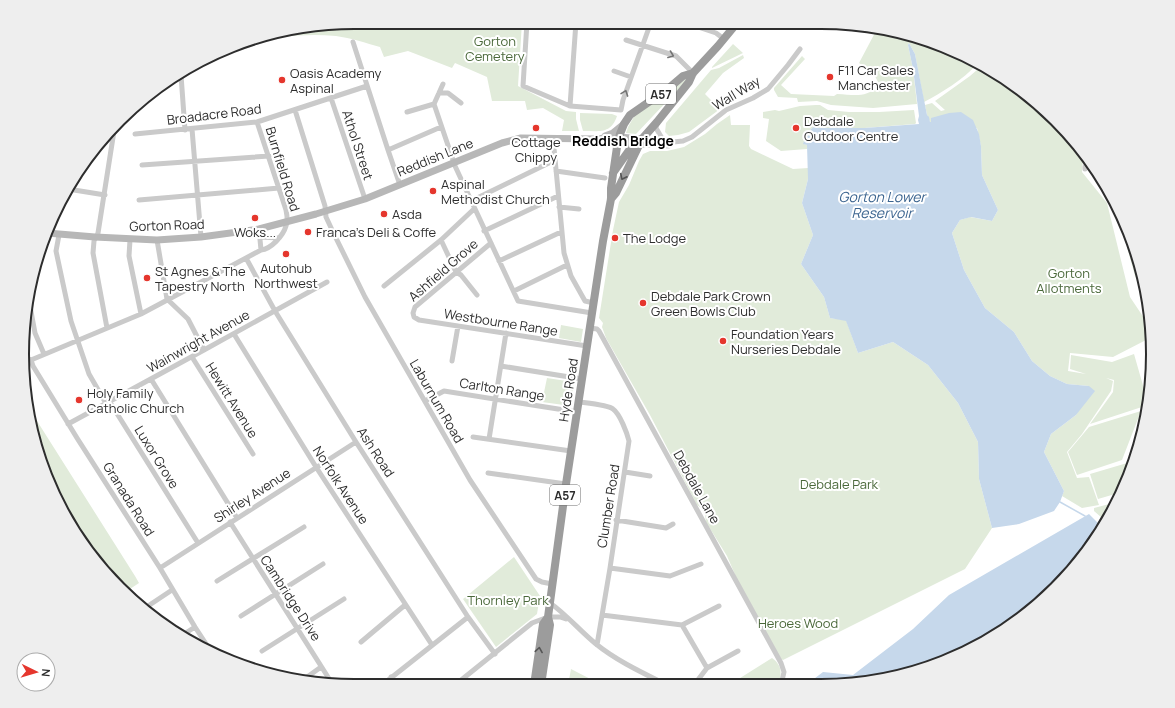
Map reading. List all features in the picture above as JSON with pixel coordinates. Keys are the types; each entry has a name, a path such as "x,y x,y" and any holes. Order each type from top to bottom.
{"highway":[{"name":"Hyde Road","path":"611,199 616,193 638,142 656,126 670,104 689,82 693,73 732,29"},
{"name":"Hyde Road","path":"552,584 603,241 611,199 610,194 617,136 630,115 669,88 683,76 693,73"},
{"name":"A57","path":"613,173 638,142"},
{"name":"A57","path":"537,679 550,625 548,617 552,584"}],"main road":[{"name":"Reddish Lane","path":"287,222 365,199 453,162 502,143 521,138 595,139 617,136"},
{"name":"Wall Way","path":"617,136 638,142"},
{"name":"Gorton Road","path":"52,234 130,240 157,240 201,237 259,229 287,222"}],"street":[{"path":"527,29 523,86 570,106 621,110 623,100 649,29"},
{"path":"570,106 576,29"},
{"path":"706,29 716,32 724,39"},
{"path":"626,40 676,56 693,73"},
{"path":"353,42 400,185"},
{"name":"Wall Way","path":"638,142 668,146 673,142 692,137 726,110 753,98 768,89 800,49"},
{"path":"614,71 631,77"},
{"path":"181,79 184,130"},
{"path":"443,84 434,104 453,162 518,301 592,313"},
{"name":"Broadacre Road","path":"135,134 258,122 367,86"},
{"path":"439,94 448,93 461,103"},
{"name":"Athol Street","path":"331,98 365,199"},
{"path":"407,112 434,104"},
{"name":"Laburnum Road","path":"295,110 326,211 326,217 350,269 365,297 470,480 536,579 552,584"},
{"name":"Burnfield Road","path":"258,122 284,201 287,222"},
{"path":"656,126 663,140"},
{"path":"388,150 442,127"},
{"path":"192,129 201,237"},
{"path":"107,328 93,253 94,240 98,233 105,195 113,136"},
{"path":"553,138 564,253 571,276 585,301 594,303"},
{"name":"Wall Way","path":"638,142 669,140 673,142"},
{"path":"142,165 269,156"},
{"path":"470,200 555,160"},
{"path":"1085,164 1085,169"},
{"path":"556,171 605,178"},
{"path":"139,200 279,188"},
{"path":"74,190 105,195"},
{"path":"484,231 558,196"},
{"path":"559,207 579,209"},
{"path":"384,286 441,240 474,209"},
{"path":"31,360 141,314 260,250 264,250 279,238 287,222"},
{"path":"259,229 260,250"},
{"path":"498,261 561,232"},
{"name":"Luxor Grove","path":"58,235 56,251 71,321 89,374 104,400 111,404 198,543"},
{"path":"260,237 279,238"},
{"path":"130,240 129,256 141,314"},
{"path":"157,240 167,299 188,319 204,350"},
{"path":"441,240 456,272 461,275 477,295"},
{"name":"Ashfield Grove","path":"414,315 413,311 415,307 490,243"},
{"name":"Ash Road","path":"246,258 275,311 356,442 468,616 495,654"},
{"path":"514,291 567,265"},
{"name":"Wainwright Avenue","path":"68,424 327,282"},
{"path":"32,315 35,333 44,354"},
{"name":"Westbourne Range","path":"414,315 419,320 587,346"},
{"path":"452,361 458,326"},
{"name":"Debdale Lane","path":"590,328 597,329 599,331 781,663 784,672 782,679"},
{"path":"489,439 506,333"},
{"name":"Norfolk Avenue","path":"234,334 316,467 432,645"},
{"name":"Hewitt Avenue","path":"192,357 253,454"},
{"name":"Granada Road","path":"31,360 33,366 68,424 160,568 194,627 205,642"},
{"path":"501,366 582,379"},
{"path":"151,379 237,518"},
{"name":"Carlton Range","path":"425,401 444,391 577,412"},
{"name":"Clumber Road","path":"579,402 614,409 628,435 629,440 597,645"},
{"path":"473,437 571,452"},
{"name":"Shirley Avenue","path":"160,568 356,442"},
{"path":"625,472 650,476"},
{"path":"488,473 566,484"},
{"path":"616,520 666,528 673,524"},
{"name":"Cambridge Drive","path":"230,522 328,678"},
{"path":"217,581 304,527"},
{"path":"241,616 323,564"},
{"path":"610,568 670,576 701,564"},
{"path":"149,606 172,590"},
{"path":"262,651 344,599"},
{"path":"550,603 597,645 623,663 655,679"},
{"path":"361,642 405,605"},
{"path":"602,615 682,625 719,606"},
{"path":"389,679 468,616"},
{"path":"463,679 532,623 548,617 560,617 569,620"},
{"path":"682,625 707,668"},
{"path":"186,632 194,627"},
{"path":"699,679 707,668 738,651"},
{"path":"310,676 322,668"}],"green space":[{"name":"Gorton Cemetery","path":"354,29 522,29 518,86 566,111 576,112 579,131 562,131 564,120 543,108 527,110 525,101 492,101 487,77 455,63 452,68 408,51 384,57 380,47 353,39 325,35 284,37 312,32"},
{"path":"875,34 925,46 974,67 945,90 924,102 915,54 909,43 908,45 913,69 917,104 873,108 831,105 817,101 798,102 797,98 778,97 774,90 774,88 802,56 805,59 781,85 791,94 834,96 837,94 860,95 880,86 873,72 859,63"},
{"path":"733,44 743,53 712,68 712,67"},
{"path":"743,55 744,58 723,73 705,94 720,109 689,132 669,136 665,132 666,123 711,70 719,68"},
{"name":"Gorton Allotments","path":"977,70 1019,96 1051,124 1079,156 1083,161 1082,172 1107,203 1130,297 1144,317 1145,340 1113,357 1070,353 1068,371 1086,374 1070,369 1071,355 1112,362 1134,354 1144,388 1141,407 1090,424 1113,392 1114,380 1106,378 1113,381 1111,391 1082,434 1067,452 1077,478 1089,477 1099,505 1082,508 1062,496 1064,491 1044,452 1051,434 1076,415 1089,386 1067,384 1050,376 1032,361 1014,332 985,308 964,270 952,233 960,220 970,217 992,221 998,210 982,175 981,146 977,128 930,122 927,115 925,105 932,103 941,111 945,110 935,101"},
{"path":"686,79 687,80 636,134 626,133 635,115"},
{"path":"820,105 828,110 849,112 914,110 916,123 864,128 817,128 816,125 810,130 812,131 810,136 806,135 804,144 807,145 807,149 781,151 766,141 769,119 763,118 763,112 775,110 779,111 800,106"},
{"path":"580,113 612,114 617,116 615,122 608,129 600,131 583,131"},
{"name":"Debdale Park","path":"730,115 731,125 750,125 749,146 751,149 793,169 808,168 808,179 802,203 813,235 801,264 824,297 830,318 846,320 858,353 893,342 928,365 958,403 978,442 979,479 992,528 965,569 783,660 781,659 737,579 727,556 706,522 704,510 697,505 650,415 606,338 602,327 603,323 599,318 619,202 629,185 643,154 650,151 667,151 684,147 705,134"},
{"path":"1127,247 1129,250 1138,284 1135,276"},
{"path":"561,325 583,329 581,342 559,338"},
{"path":"547,378 573,382 571,406 542,402"},
{"path":"1141,411 1122,460 1077,475 1068,452 1089,427"},
{"path":"35,418 135,576 139,583 130,589 96,552 84,535 63,498 54,478 46,458"},
{"path":"1127,463 1114,494 1098,499 1090,474"},
{"path":"1109,504 1101,517 1094,511 1094,508"},
{"name":"Thornley Park","path":"514,557 540,596 537,614 496,647 463,599"},
{"path":"772,658 780,667 780,679 739,679"},
{"path":"571,669 590,679 569,679"}],"water":[{"name":"Gorton Lower Reservoir","path":"909,43 915,54 927,115 930,122 931,118 949,113 961,112 973,120 979,134 981,146 982,175 998,210 992,221 971,217 960,220 952,233 964,270 985,308 1014,332 1032,361 1050,376 1067,384 1089,386 1095,391 1076,415 1051,434 1044,452 1064,491 1060,502 1054,511 1019,524 992,528 979,479 978,442 958,403 928,365 893,342 858,353 846,321 830,318 824,297 801,264 813,235 802,203 808,179 807,145 803,144 806,135 810,136 812,131 810,130 816,125 818,128 864,128 919,124 913,69 908,45"},
{"path":"1089,514 1098,523 1079,552 1051,584 1019,612 984,635 945,654 905,668 863,676 814,679 823,672 853,675 913,629 949,595"}],"waterway":[{"path":"1060,502 1085,516"}],"place":[{"name":"F11 Car Sales Manchester","path":"830,77"},
{"name":"Oasis Academy Aspinal","path":"282,80"},
{"name":"Cottage Chippy","path":"536,128"},
{"name":"Debdale Outdoor Centre","path":"796,128"},
{"name":"Aspinal Methodist Church","path":"433,191"},
{"name":"Asda","path":"384,214"},
{"name":"Woks...","path":"255,218"},
{"name":"Franca's Deli & Coffe","path":"308,232"},
{"name":"The Lodge","path":"615,238"},
{"name":"Autohub Northwest","path":"286,254"},
{"name":"St Agnes & The Tapestry North","path":"147,278"},
{"name":"Debdale Park Crown Green Bowls Club","path":"643,303"},
{"name":"Foundation Years Nurseries Debdale","path":"723,341"},
{"name":"Holy Family Catholic Church","path":"79,400"}],"district":[{"name":"Reddish Bridge","path":"623,140"}],"park label":[{"name":"Heroes Wood","path":"798,623"}]}
